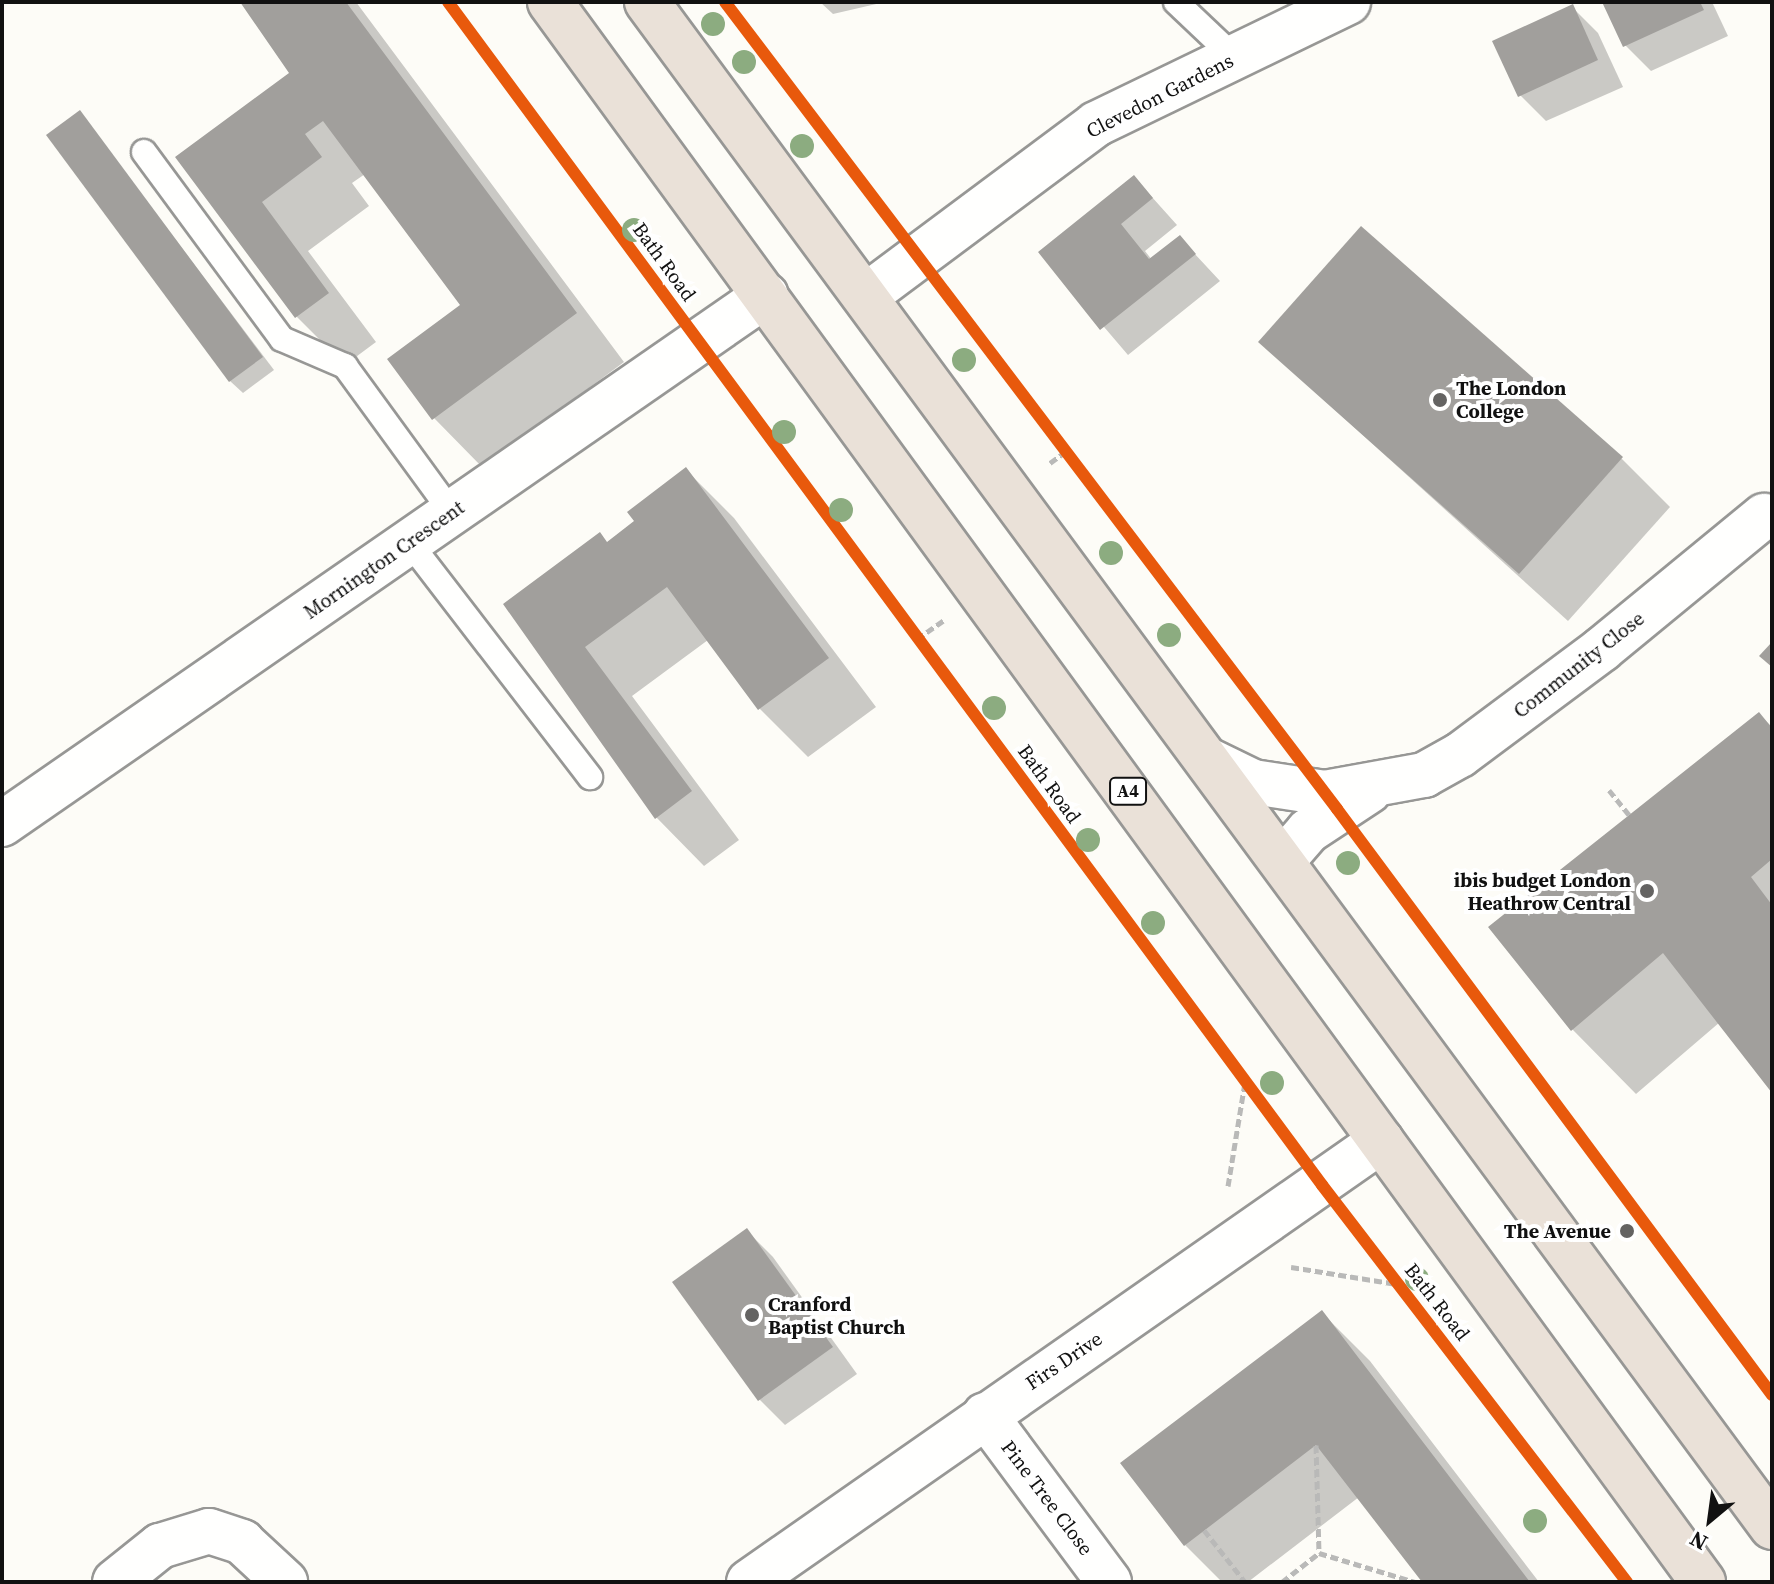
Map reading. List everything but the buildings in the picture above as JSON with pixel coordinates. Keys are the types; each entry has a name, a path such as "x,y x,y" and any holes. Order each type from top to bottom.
{"highway":[{"name":"A4","path":"550,2 1703,1582"},
{"path":"647,2 867,295 1772,1527"}],"street":[{"name":"Clevedon Gardens","path":"867,295 1096,124 1348,2"},
{"name":"Mornington Crescent","path":"2,824 766,295"},
{"name":"Community Close","path":"1210,761 1253,782 1287,791 1325,793 1378,786 1424,775 1460,755 1602,649 1764,516"},
{"name":"Community Close","path":"1283,860 1308,831 1378,786"},
{"name":"Firs Drive","path":"749,1582 1381,1141"},
{"name":"Pine Tree Close","path":"985,1415 1109,1582"},
{"path":"115,1582 160,1546 209,1531 242,1542 285,1582"}],"lane":[{"path":"1176,2 1234,57"},
{"path":"144,152 282,339 345,366 452,513"},
{"path":"409,542 590,777"}],"path":[{"path":"1055,440 1074,466"},
{"path":"1042,469 1064,453"},
{"path":"917,639 953,614"},
{"path":"908,627 927,652"},
{"path":"1609,790 1629,815"},
{"path":"1236,1069 1262,1105"},
{"path":"1245,1082 1217,1256 1397,1284"},
{"path":"1316,1445 1319,1553"},
{"path":"1204,1530 1245,1582"},
{"path":"1282,1582 1319,1553"},
{"path":"1319,1553 1415,1582"}],"cycle path":[{"name":"Bath Road","path":"448,2 1322,1185 1627,1582"},
{"path":"725,2 1337,809 1772,1395"}],"place":[{"name":"The London College","path":"1440,400"},
{"name":"ibis budget London Heathrow Central","path":"1647,891"},
{"name":"The Avenue","path":"1627,1231"},
{"name":"Cranford Baptist Church","path":"752,1315"}]}
